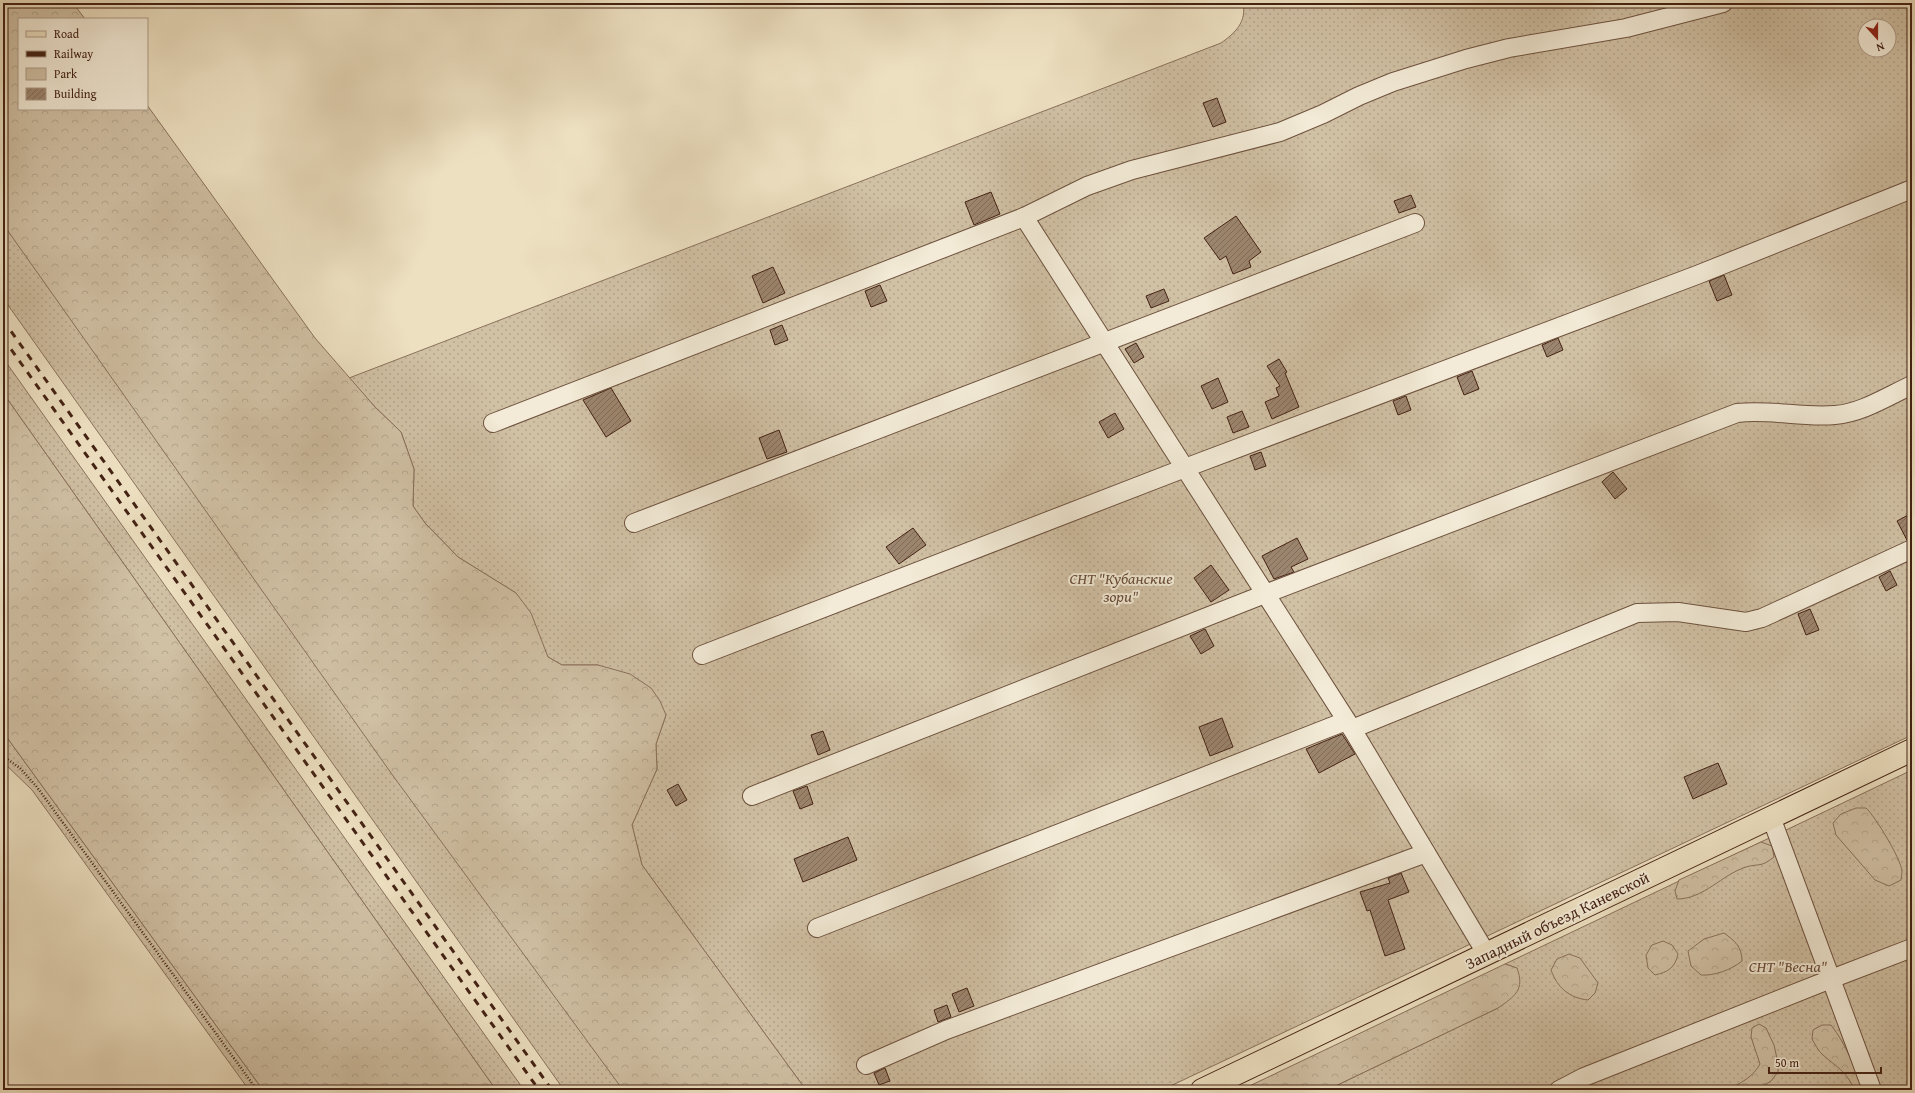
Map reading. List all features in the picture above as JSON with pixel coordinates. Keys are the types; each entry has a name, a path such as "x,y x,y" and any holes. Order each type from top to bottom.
{"main road":[{"name":"Западный объезд Каневской","path":"1202,1090 1912,750"}],"lane":[{"path":"493,423 1024,217 1087,186 1132,170 1280,132 1393,82 1466,58 1509,48 1626,28 1723,3"},
{"path":"702,655 1185,468 1697,275 1912,189"},
{"path":"1024,217 1349,725 1486,953"},
{"path":"634,523 1415,223"},
{"path":"752,796 1265,594 1737,413 1756,411 1835,415 1859,410 1912,385"},
{"path":"817,928 1349,725 1637,613 1678,612 1746,622 1762,618 1912,549"},
{"path":"1772,817 1872,1090"},
{"path":"866,1065 946,1030 1426,853"},
{"path":"1559,1090 1584,1077 1831,978 1912,948"}],"path":[{"path":"3,756 20,768 37,788 256,1090"}],"green space":[{"path":"3,3 73,3 84,18 18,18 18,110 148,110 148,106 315,338 375,407 401,432 414,469 413,506 425,523 458,557 516,593 531,613 548,657 562,665 598,665 630,674 651,688 660,701 666,715 656,744 657,769 632,825 642,865 806,1090 623,1090 391,773 3,224"},
{"name":"СНТ \"Кубанские зори\"","path":"1243,3 1912,3 1912,735 1162,1090 806,1090 642,865 632,825 657,769 656,744 666,715 598,665 562,665 548,657 516,593 458,557 425,523 413,506 414,469 401,432 375,407 349,378 1221,43 1235,31 1243,16"},
{"path":"3,212 626,1090 564,1090 3,298"},
{"path":"3,358 524,1090 496,1090 3,393"},
{"path":"3,393 496,1090 263,1090 3,732"},
{"path":"3,732 263,1090 249,1090 32,790 3,762"},
{"name":"СНТ \"Весна\"","path":"1912,770 1912,1090 1327,1090 1498,1008 1517,968 1505,964"},
{"path":"1856,808 1866,808 1881,828 1901,865 1901,880 1889,886 1875,880 1836,835 1833,823 1841,814"},
{"path":"1761,842 1772,846 1774,857 1763,864 1746,867 1728,875 1696,895 1677,899 1675,891 1679,880"},
{"path":"1724,933 1739,948 1742,961 1722,972 1701,975 1691,966 1688,951 1704,939"},
{"path":"1663,941 1672,945 1678,954 1677,959 1670,969 1655,975 1648,968 1646,955 1652,945"},
{"path":"1569,954 1580,958 1598,983 1595,993 1588,1000 1575,997 1565,991 1557,982 1551,970 1557,959"},
{"path":"1505,964 1517,968 1520,982 1517,992 1504,1004 1327,1090 1241,1090"},
{"path":"1759,1024 1766,1028 1774,1045 1778,1063 1778,1072 1771,1081 1756,1090 1727,1090 1742,1082 1754,1073 1760,1064 1751,1037 1752,1028"},
{"path":"1822,1025 1831,1025 1836,1032 1850,1056 1863,1090 1855,1090 1844,1073 1821,1053 1817,1047 1812,1039 1813,1030"}],"building":[{"path":"1217,98 1226,122 1213,127 1203,103"},
{"path":"991,192 1000,214 974,225 965,202"},
{"path":"1411,195 1416,207 1399,213 1394,201"},
{"path":"1236,216 1261,252 1249,261 1251,267 1233,274 1226,256 1220,260 1204,238"},
{"path":"773,267 785,293 763,303 752,276"},
{"path":"1724,275 1732,295 1717,301 1709,281"},
{"path":"880,285 887,301 871,307 865,291"},
{"path":"1164,289 1169,301 1151,308 1146,296"},
{"path":"782,325 788,340 775,345 770,330"},
{"path":"1558,338 1563,350 1547,357 1542,345"},
{"path":"1136,343 1144,357 1134,363 1125,349"},
{"path":"1279,359 1287,372 1285,373 1299,407 1272,419 1265,402 1279,396 1276,388 1280,386 1267,366"},
{"path":"1472,371 1479,389 1464,395 1457,377"},
{"path":"1218,378 1228,402 1212,409 1201,386"},
{"path":"611,388 631,421 606,437 583,400"},
{"path":"1406,396 1411,410 1398,415 1393,401"},
{"path":"1242,411 1249,427 1233,433 1227,417"},
{"path":"1115,413 1124,429 1108,438 1099,422"},
{"path":"779,430 787,452 767,459 759,438"},
{"path":"1261,452 1266,466 1255,470 1250,456"},
{"path":"1613,472 1627,489 1615,499 1602,482"},
{"path":"1912,513 1912,539 1907,540 1897,521"},
{"path":"913,528 926,545 899,564 886,547"},
{"path":"1297,538 1308,559 1291,567 1294,572 1274,579 1262,556"},
{"path":"1211,565 1229,590 1211,602 1194,578"},
{"path":"1890,571 1897,585 1886,591 1879,577"},
{"path":"1810,609 1819,630 1806,635 1798,614"},
{"path":"1205,629 1214,646 1201,654 1190,636"},
{"path":"1222,718 1233,747 1210,756 1199,727"},
{"path":"823,731 830,750 818,755 811,735"},
{"path":"1342,734 1355,754 1319,773 1306,749"},
{"path":"1718,763 1727,784 1693,799 1684,777"},
{"path":"678,784 687,800 676,806 667,790"},
{"path":"807,786 813,804 800,809 793,791"},
{"path":"848,837 857,860 803,882 794,859"},
{"path":"1401,873 1409,892 1388,900 1405,949 1385,956 1370,910 1367,911 1360,892 1390,883 1388,878"},
{"path":"967,988 974,1006 959,1012 952,994"},
{"path":"947,1005 951,1017 938,1022 934,1010"},
{"path":"885,1068 890,1081 879,1085 874,1073"}],"railway":[{"path":"3,320 552,1090"},
{"path":"3,338 539,1090"}]}
